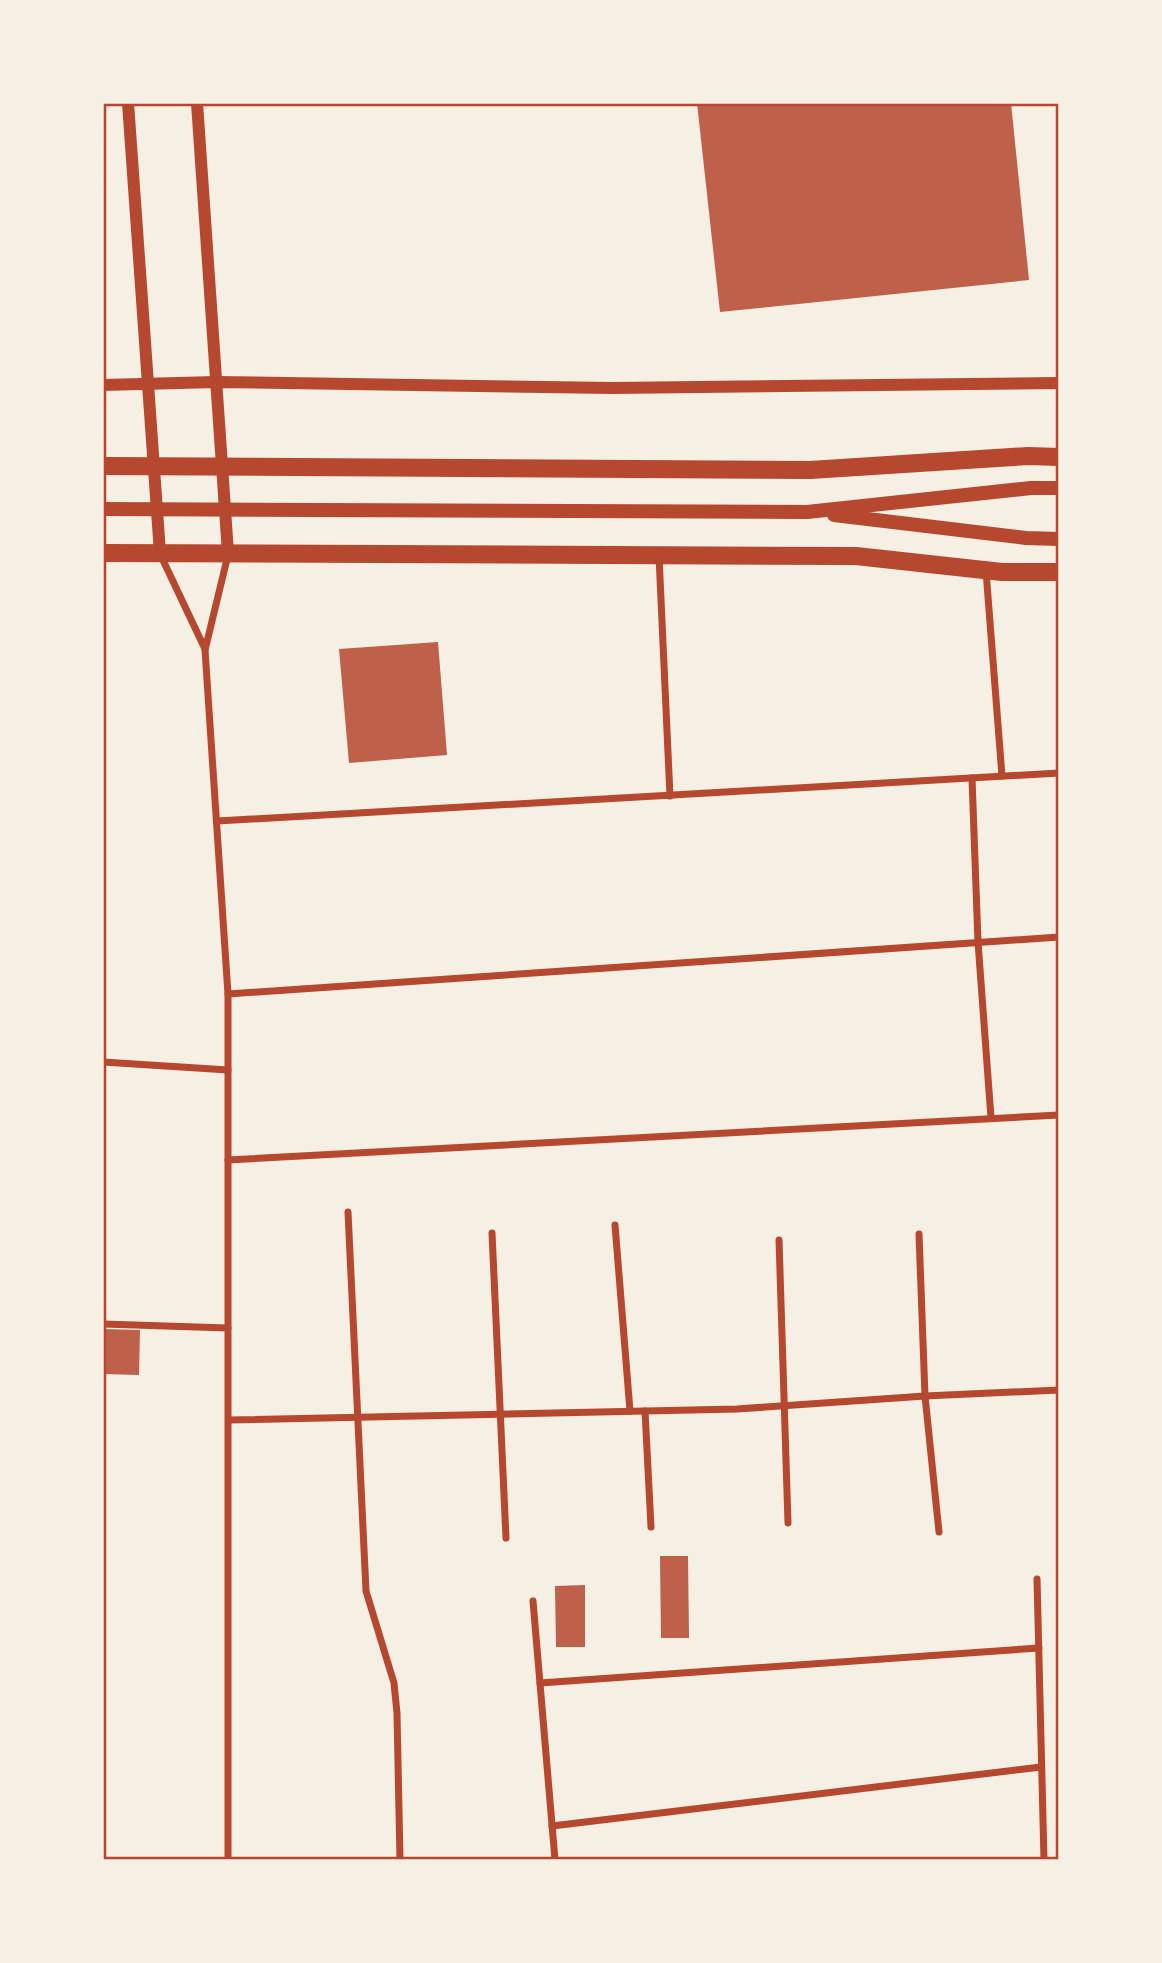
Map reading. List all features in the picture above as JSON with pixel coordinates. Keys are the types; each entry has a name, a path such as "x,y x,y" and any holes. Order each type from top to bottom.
{"main road":[{"path":"103,466 810,470 1028,456 1059,457"},
{"path":"103,509 807,512 1031,488 1059,488"},
{"path":"807,512 1026,538 1059,538"},
{"path":"103,553 856,556 986,571 1059,572"}],"street":[{"path":"128,103 160,553 205,650"},
{"path":"197,103 228,553 205,650 228,994 228,1860"},
{"path":"103,385 215,382 612,388 1059,383"},
{"path":"659,555 670,796"},
{"path":"986,571 1002,776"},
{"path":"217,821 1059,773"},
{"path":"972,778 978,942 991,1118"},
{"path":"228,994 1059,936"},
{"path":"103,1062 228,1070"},
{"path":"228,1160 1059,1115"},
{"path":"348,1212 366,1591 394,1683 400,1860"},
{"path":"615,1225 630,1411"},
{"path":"492,1233 506,1538"},
{"path":"919,1234 925,1396 939,1532"},
{"path":"779,1240 788,1523"},
{"path":"103,1324 228,1328"},
{"path":"229,1420 645,1411 1059,1391"},
{"path":"645,1411 651,1527"},
{"path":"1037,1579 1044,1860"},
{"path":"533,1601 555,1860"},
{"path":"540,1683 1039,1648"},
{"path":"552,1826 1041,1768"}],"building":[{"path":"697,103 1011,103 1029,280 720,312"},
{"path":"438,642 447,755 349,763 339,649"},
{"path":"103,1329 140,1330 139,1375 103,1374"},
{"path":"660,1556 688,1556 689,1638 661,1638"},
{"path":"585,1585 585,1647 556,1647 555,1586"}]}
